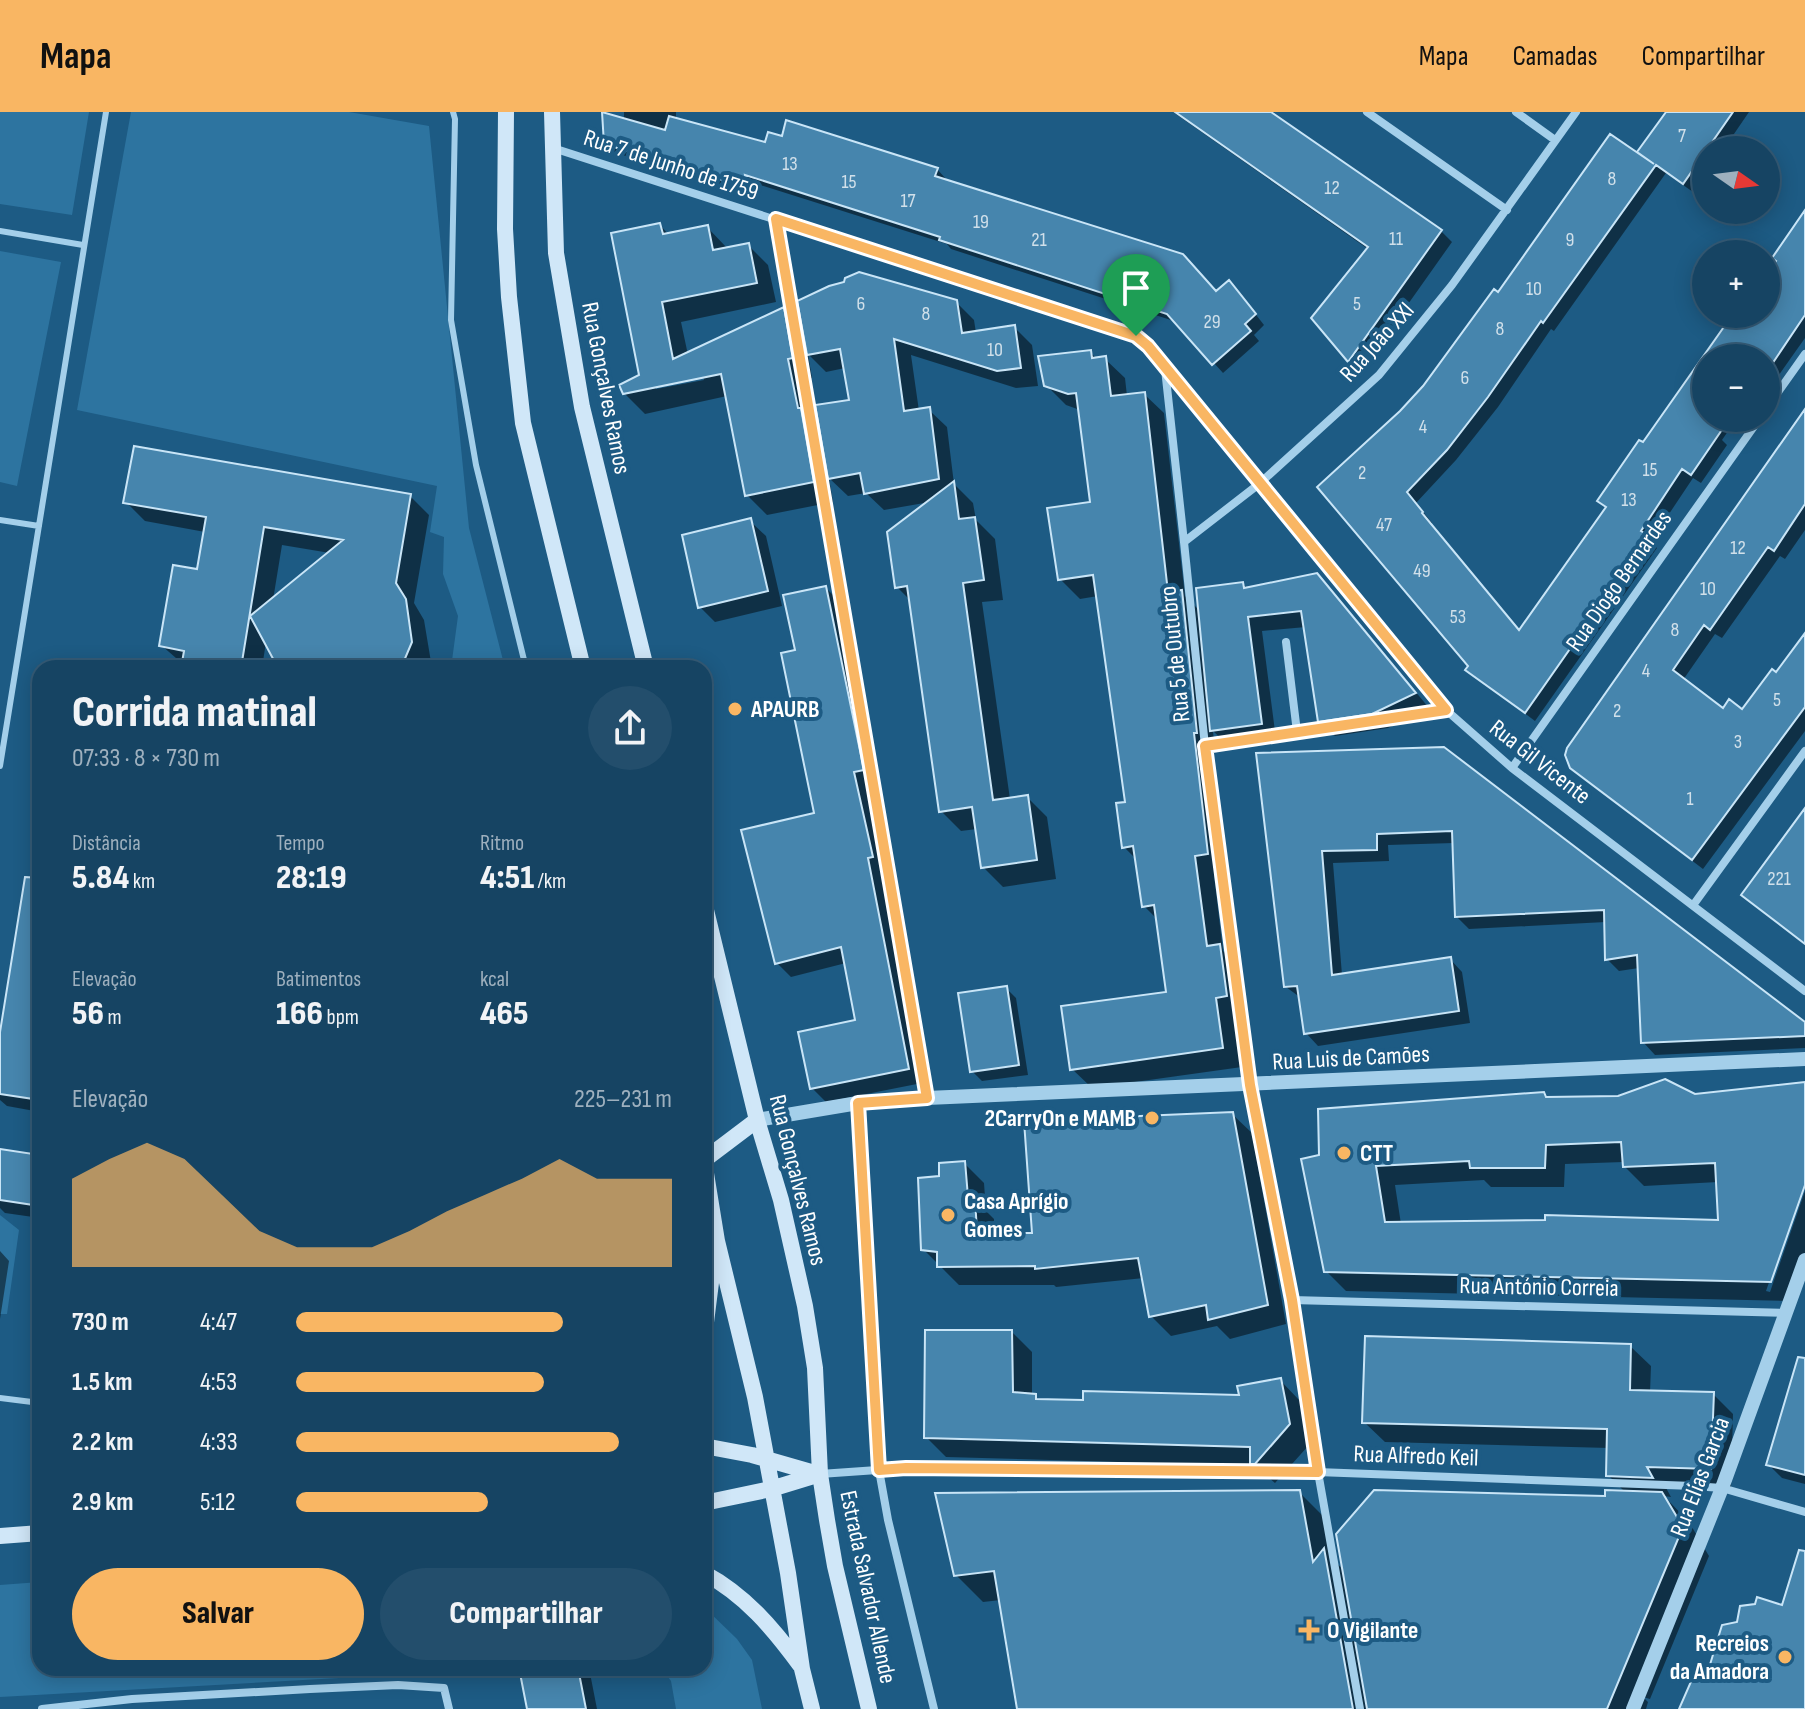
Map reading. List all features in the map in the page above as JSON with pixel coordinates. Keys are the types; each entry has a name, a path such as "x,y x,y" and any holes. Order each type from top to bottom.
{"main road":[{"path":"506,112 504,183 509,297 523,423 581,660"},
{"name":"Rua Gonçalves Ramos","path":"552,112 556,253 582,407 644,660"},
{"name":"Rua Gonçalves Ramos","path":"712,935 757,1120 781,1200 805,1306 815,1368 820,1474"},
{"path":"712,1155 757,1120"},
{"path":"712,1210 755,1397 788,1573 802,1669 812,1709"},
{"path":"712,1278 717,1241"},
{"path":"712,1448 820,1474"},
{"path":"712,1501 771,1489 820,1474"},
{"name":"Estrada Salvador Allende","path":"820,1474 835,1566 869,1709"},
{"path":"0,1536 32,1534"},
{"path":"712,1577 751,1605 780,1636 802,1669"}],"street":[{"path":"1367,112 1507,210"},
{"path":"1516,112 1555,140"},
{"name":"Rua João XXI","path":"1259,484 1379,375 1452,285 1576,112"},
{"name":"Rua 7 de Junho de 1759","path":"553,148 1136,336 1148,346 1446,710"},
{"path":"776,219 927,1098"},
{"path":"1780,389 1805,354"},
{"name":"Rua 5 de Outubro","path":"1165,368 1205,746 1250,1085 1292,1300 1318,1472 1360,1709"},
{"name":"Rua Diogo Bernardes","path":"1512,768 1750,432"},
{"path":"1184,542 1259,484"},
{"path":"1286,642 1297,732"},
{"path":"1205,746 1446,710"},
{"name":"Rua Gil Vicente","path":"1446,710 1512,768 1805,991"},
{"path":"1694,904 1805,751"},
{"name":"Rua Luis de Camões","path":"757,1120 858,1103 927,1098 1805,1059"},
{"path":"858,1103 879,1470 888,1520 934,1709"},
{"name":"Rua Elias Garcia","path":"1633,1709 1722,1488 1805,1260"},
{"name":"Rua António Correia","path":"1292,1300 1785,1313"},
{"name":"Rua Alfredo Keil","path":"820,1474 922,1468 1318,1472 1722,1488 1805,1512"},
{"path":"42,1709 132,1699 398,1685 444,1688 449,1709"}],"lane":[{"path":"0,766 106,112"},
{"path":"453,112 451,320 476,465 524,660"},
{"path":"0,231 83,245"},
{"path":"0,520 39,526"},
{"path":"0,1398 32,1402"}],"shaded area":[{"path":"0,112 89,112 72,215 0,204"},
{"path":"131,112 349,112 429,126 469,528 503,660 452,660 458,616 443,574 444,537 430,532 437,486 77,410"},
{"path":"0,251 61,262 17,486 0,482"},
{"path":"0,1215 19,1230 7,1314 0,1314"},
{"path":"32,1583 32,1676 375,1676 0,1697 0,1585"},
{"path":"712,1615 737,1639 752,1660 762,1709 676,1709 671,1681 667,1676 712,1676"}],"building":[{"path":"602,112 665,130 669,116 765,142 768,132 782,136 786,120 938,168 935,176 1183,254 1216,291 1229,280 1256,314 1245,324 1251,331 1212,365 1167,314 745,175 748,188 604,144"},
{"path":"1175,112 1271,112 1442,230 1348,362 1311,318 1368,247"},
{"path":"1666,112 1733,112 1716,136 1692,136 1692,171 1683,184 1656,165 1488,397 1447,450 1407,492 1519,630 1606,507 1597,501 1639,440 1643,442 1692,372 1692,432 1720,432 1691,475 1682,469 1641,531 1649,536 1525,713 1465,670 1468,666 1317,487 1423,386 1494,289 1498,292 1610,134 1654,164 1637,152"},
{"path":"1805,210 1805,315 1780,352 1780,344 1712,344 1723,328 1780,328 1780,246"},
{"path":"660,223 663,234 708,225 713,250 749,243 757,283 662,302 673,359 784,307 793,358 788,359 798,408 801,408 814,482 745,496 721,374 623,394 619,385 639,375 611,233"},
{"path":"859,272 957,300 962,333 1015,325 1021,368 997,371 894,339 904,411 930,407 939,479 864,494 860,473 828,479 815,405 849,400 840,349 807,355 797,301 844,282 845,278"},
{"path":"1091,350 1092,358 1106,356 1111,396 1145,392 1168,592 1182,590 1208,854 1195,856 1207,946 1220,944 1227,996 1216,998 1223,1048 1070,1070 1061,1006 1166,992 1154,905 1142,907 1133,846 1122,848 1116,803 1125,802 1093,575 1058,580 1047,508 1090,502 1076,393 1068,394 1044,386 1038,356"},
{"path":"1805,409 1805,504 1774,551 1768,547 1710,630 1704,625 1673,670 1723,708 1729,699 1742,709 1772,669 1776,672 1805,633 1805,707 1692,860 1570,768 1565,755"},
{"path":"134,446 411,494 396,583 406,599 412,642 404,660 274,660 250,616 343,540 264,527 242,660 182,660 184,651 159,646 173,565 197,569 206,517 123,503"},
{"path":"954,481 959,519 975,517 984,580 963,583 993,800 1028,795 1037,860 981,868 972,807 939,812 907,586 895,588 887,532"},
{"path":"751,518 768,591 698,608 682,535"},
{"path":"1317,573 1416,693 1372,714 1318,722 1301,611 1248,617 1262,724 1210,731 1196,588 1243,582 1244,588"},
{"path":"826,586 864,770 854,772 873,857 868,858 909,1069 810,1089 798,1032 855,1020 841,947 775,964 741,830 814,813 781,653 795,650 783,595"},
{"path":"1444,747 1805,1022 1805,1036 1641,1043 1637,955 1605,960 1604,910 1455,917 1452,831 1377,834 1377,850 1322,851 1332,975 1451,957 1459,1011 1304,1034 1297,986 1284,987 1256,753"},
{"path":"1805,808 1805,944 1741,895"},
{"path":"25,877 32,877 32,1099 0,1094 0,1032"},
{"path":"1007,986 1019,1065 970,1072 958,993"},
{"path":"1665,1079 1695,1094 1805,1082 1805,1185 1771,1282 1324,1272 1301,1159 1319,1155 1318,1109 1544,1092 1546,1097 1618,1096","holes":["1621,1142 1623,1167 1715,1163 1718,1220 1545,1215 1545,1220 1385,1222 1376,1166 1469,1161 1470,1168 1545,1168 1546,1145"]},
{"path":"1233,1112 1268,1305 1208,1320 1206,1305 1149,1317 1138,1258 1035,1269 1035,1266 937,1267 937,1252 921,1250 918,1178 939,1176 939,1163 965,1161 968,1197 975,1197 977,1233 1032,1233 1024,1121"},
{"path":"0,1149 32,1154 32,1205 0,1200"},
{"path":"925,1330 1012,1330 1013,1392 1036,1394 1036,1399 1083,1400 1083,1391 1239,1395 1237,1386 1281,1378 1290,1424 1255,1464 1250,1464 1250,1447 924,1438"},
{"path":"1365,1336 1631,1344 1630,1390 1714,1392 1711,1469 1647,1467 1653,1478 1606,1476 1607,1429 1362,1423"},
{"path":"1798,1357 1805,1358 1805,1475 1766,1465"},
{"path":"1300,1490 1313,1562 1324,1548 1353,1709 1017,1709 994,1571 954,1576 935,1493"},
{"path":"1374,1490 1605,1496 1605,1490 1662,1492 1683,1527 1607,1709 1367,1709 1336,1534"},
{"path":"1799,1550 1805,1551 1805,1709 1679,1709 1693,1677 1705,1681 1722,1625 1737,1622 1740,1606 1755,1604 1757,1597 1782,1605"},
{"path":"521,1676 580,1676 586,1709 527,1709"}],"place":[{"name":"APAURB","path":"735,709"},
{"name":"2CarryOn e MAMB","path":"1152,1118"},
{"name":"CTT","path":"1344,1153"},
{"name":"Casa Aprígio Gomes","path":"948,1215"},
{"name":"O Vigilante","path":"1309,1630"},
{"name":"Recreios da Amadora","path":"1785,1657"}],"route":[{"path":"776,219 1136,336 1148,346 1446,710 1205,746 1250,1085 1292,1300 1318,1472 879,1470 858,1103 927,1098 776,219"}]}
